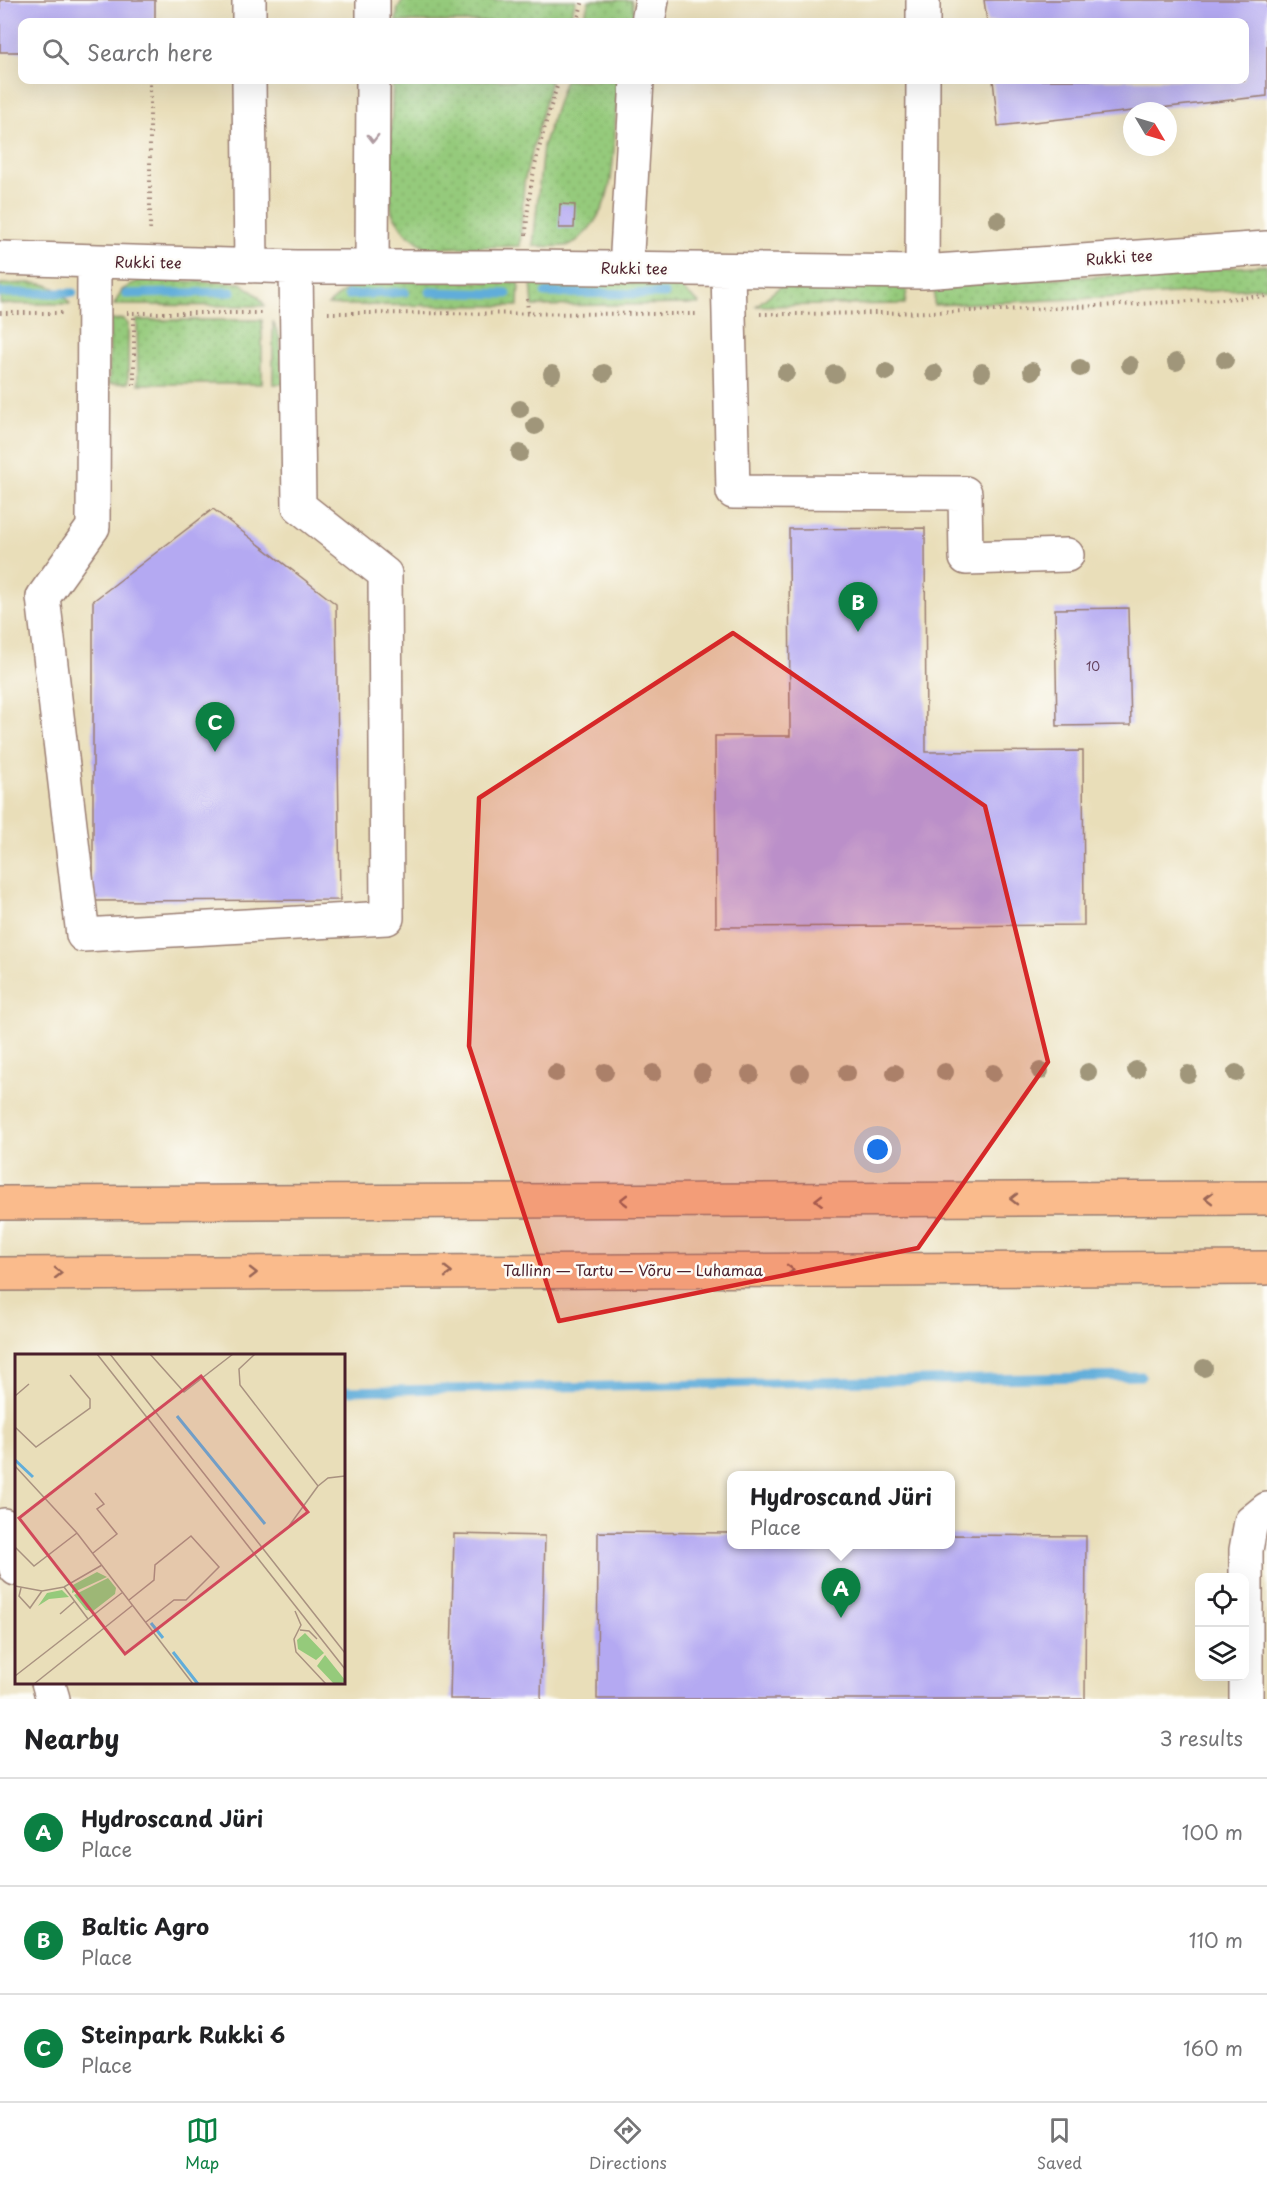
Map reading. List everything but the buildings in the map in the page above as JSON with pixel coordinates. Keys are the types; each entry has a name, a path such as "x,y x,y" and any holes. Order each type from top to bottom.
{"highway":[{"path":"0,1203 1267,1198"},
{"name":"Tallinn — Tartu — Võru — Luhamaa","path":"0,1274 1267,1268"}],"street":[{"path":"249,0 249,18"},
{"path":"373,0 373,18"},
{"path":"649,18 652,0"},
{"path":"923,0 923,18"},
{"path":"249,84 251,266"},
{"path":"372,266 373,84"},
{"path":"626,269 637,84"},
{"path":"922,272 923,84"},
{"name":"Rukki tee","path":"0,258 296,267 525,267 922,272 1267,248"},
{"path":"94,262 93,527 43,597 83,935 387,918 385,574 299,506 296,267"},
{"path":"728,270 733,492 965,493 966,558 1067,555"},
{"path":"1246,1699 1246,1550 1251,1522 1267,1509"},
{"path":"4,1525 15,1565"},
{"path":"48,1684 53,1699"}],"path":[{"path":"578,18 583,0"},
{"path":"149,263 150,84"},
{"path":"528,314 525,267 528,202 539,143 558,84"},
{"path":"0,313 946,313 1101,308 1267,296"},
{"path":"134,313 134,385"}],"highlighted area":[{"path":"733,633 985,806 1048,1062 918,1248 559,1321 469,1046 479,798"}],"green space":[{"path":"403,0 576,0 569,18 397,18 398,8"},
{"path":"589,0 631,0 634,12 632,18 584,18"},
{"path":"393,84 550,84 524,182 520,246 426,248 405,232 392,213 389,184"},
{"path":"564,84 619,84 611,178 607,197 588,230 577,241 566,246 533,246 543,146"},
{"path":"1267,265 1267,287 1147,296 934,305 935,283 1128,275"},
{"path":"140,280 241,283 258,296 265,306 114,305 122,290"},
{"path":"356,281 519,282 518,306 328,305"},
{"path":"531,281 668,283 679,286 700,304 533,306"},
{"path":"0,284 48,285 63,295 70,304 0,304"},
{"path":"904,284 907,289 905,304 756,306 781,286"},
{"path":"123,319 128,324 128,383 109,384 110,320"},
{"path":"137,320 262,320 262,384 138,384"},
{"path":"273,321 280,339 283,384 273,384"}],"waterway":[{"path":"126,294 231,292"},
{"path":"348,295 405,292"},
{"path":"430,292 507,294"},
{"path":"0,293 73,293"},
{"path":"545,293 665,294"},
{"path":"345,1391 1142,1376"}],"place":[{"name":"Baltic Agro","path":"858,632"},
{"name":"Steinpark Rukki 6","path":"215,752"},
{"name":"Hydroscand Jüri","path":"841,1618"}]}
